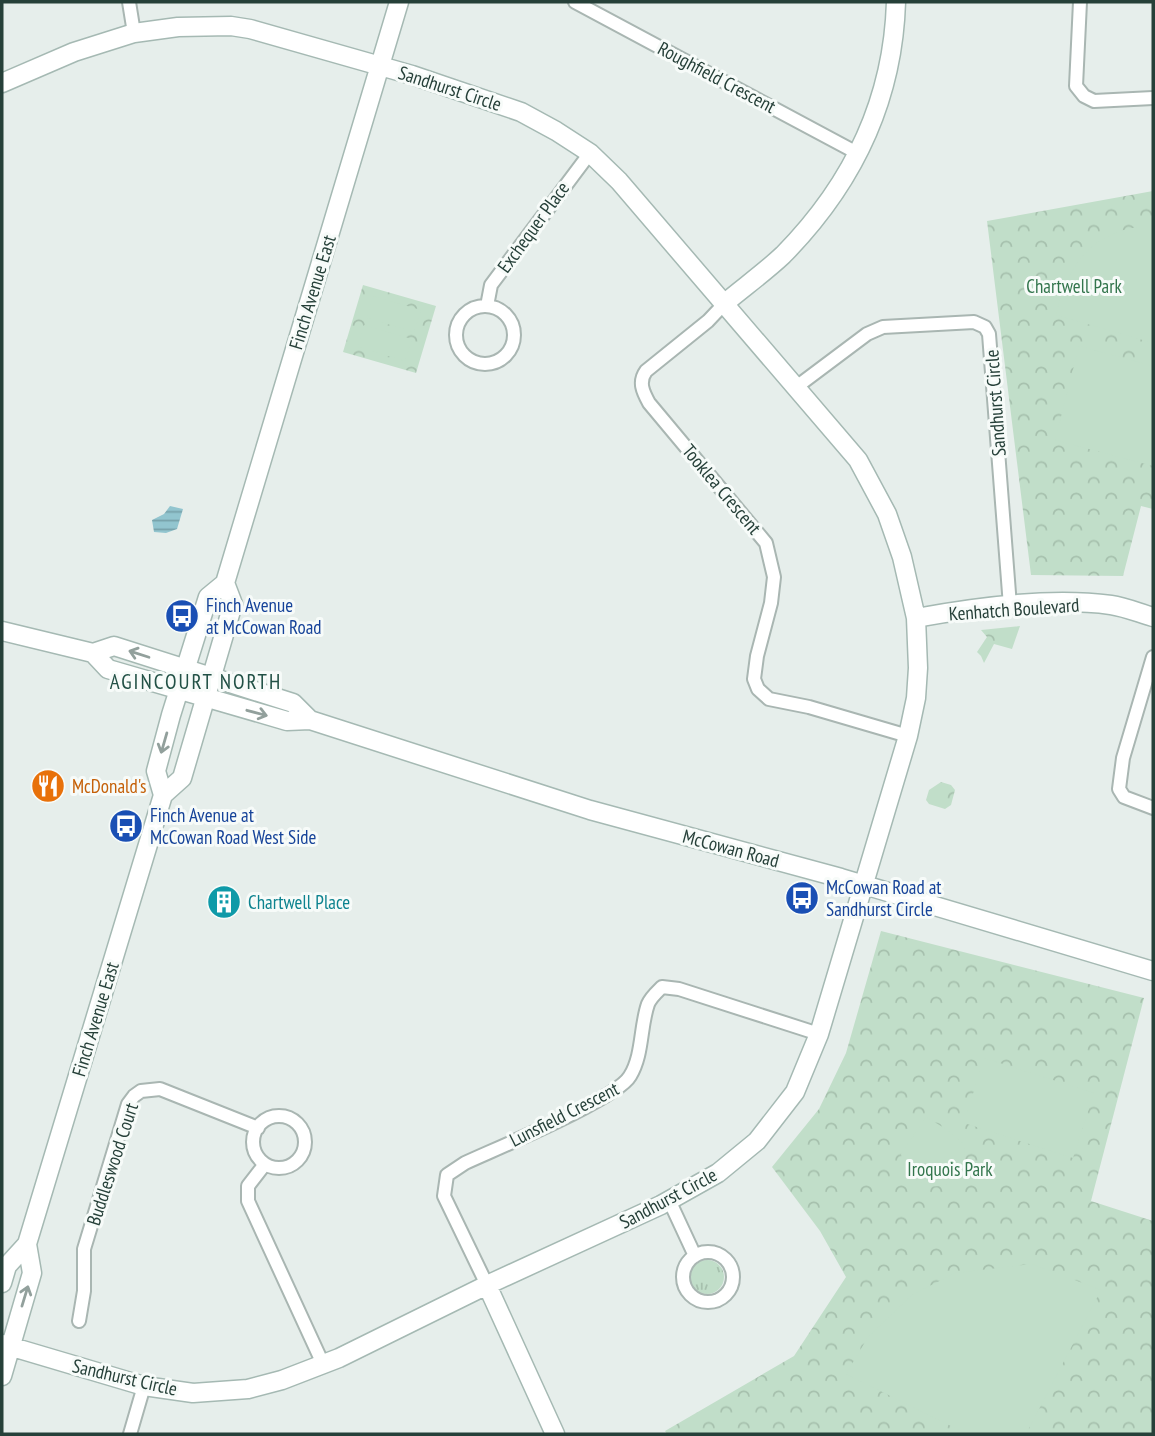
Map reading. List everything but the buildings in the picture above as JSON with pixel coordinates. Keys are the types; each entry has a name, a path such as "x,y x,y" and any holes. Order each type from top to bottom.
{"street":[{"path":"129,2 134,33"},
{"name":"Finch Avenue East","path":"163,795 156,771 185,668 208,597 225,583 399,2"},
{"name":"Roughfield Crescent","path":"575,2 859,154"},
{"path":"725,303 780,257 808,229 859,154 877,107 891,58 895,2"},
{"path":"1080,2 1076,86 1084,96 1094,102 1153,98"},
{"name":"Sandhurst Circle","path":"2,83 74,52 134,33 178,27 231,26 250,29 462,90 522,112 590,153 619,181 858,460 887,514 902,557 916,618 917,688 908,736 819,1034 795,1092 757,1141 718,1173 669,1200 323,1364 282,1380 221,1392 193,1393 144,1386 6,1346"},
{"name":"Exchequer Place","path":"486,306 491,285 590,153"},
{"name":"Tooklea Crescent","path":"725,303 708,321 646,371 642,377 642,388 649,403 766,544 774,577 771,603 757,656 754,679 758,689 769,699 808,707 908,736"},
{"path":"486,306 496,308 510,320 514,339 506,356 486,365 467,359 456,343 455,333 457,324 466,312 486,306"},
{"name":"Sandhurst Circle","path":"795,388 867,334 883,327 974,322 985,327 990,341 1010,606"},
{"name":"Finch Avenue East","path":"2,1283 7,1266 27,1244 163,795 182,778 233,604 225,583"},
{"name":"Kenhatch Boulevard","path":"916,618 1054,603 1101,604 1153,617"},
{"name":"McCowan Road","path":"2,631 93,653 114,646 293,703 310,720"},
{"name":"McCowan Road","path":"93,653 108,669 179,691 287,721 310,720 590,810 864,885 1153,971"},
{"path":"1153,657 1123,758 1119,789 1124,797 1153,808"},
{"name":"Lunsfield Crescent","path":"487,1285 444,1196 447,1175 465,1163 620,1088 630,1077 636,1060 649,1001 662,987 679,989 819,1034"},
{"name":"Buddleswood Court","path":"79,1321 84,1291 84,1249 128,1104 134,1096 141,1091 160,1089 258,1128"},
{"path":"283,1117 296,1122 305,1137 305,1146 298,1161 282,1168 265,1164 255,1152 254,1135 258,1128 269,1119 283,1117"},
{"path":"265,1164 248,1186 248,1201 323,1364"},
{"path":"669,1200 695,1256"},
{"name":"Finch Avenue East","path":"2,1376 6,1346 32,1273 27,1244"},
{"path":"703,1253 719,1255 731,1266 733,1282 730,1290 718,1301 710,1303 694,1298 684,1285 685,1268 695,1256 703,1253"},
{"path":"487,1285 555,1434"},
{"path":"130,1434 144,1386"}],"green space":[{"name":"Chartwell Park","path":"1153,191 1153,509 1141,506 1123,576 1031,575 987,221"},
{"path":"1138,227 1153,227 1153,343 1056,315 1066,283 1082,256 1106,237"},
{"path":"363,285 436,306 416,373 343,352"},
{"path":"373,296 421,310 414,332 367,318"},
{"path":"364,325 412,339 405,361 358,347"},
{"path":"1079,346 1153,366 1153,466 1055,440"},
{"path":"1020,626 1012,649 994,644 984,663 977,652 987,637 981,630"},
{"path":"941,782 951,785 955,790 951,805 945,809 929,804 926,800 929,790"},
{"name":"Iroquois Park","path":"881,931 1144,998 1091,1201 1153,1221 1153,1434 667,1434 665,1431 794,1356 846,1277 820,1231 772,1167 819,1109 846,1053"},
{"path":"984,1058 1094,1093 1073,1158 964,1123"},
{"path":"926,1117 965,1145 964,1165 957,1177 939,1186 919,1182 905,1166 901,1154"},
{"path":"707,1260 719,1265 724,1277 719,1289 707,1294 695,1289 690,1277 695,1265"},
{"path":"1032,1264 1101,1290 1026,1434 967,1434 846,1374 868,1337 912,1295 955,1273"}],"water":[{"path":"170,506 183,509 177,529 166,533 154,532 152,520 164,514"}],"place":[{"name":"Finch Avenue at McCowan Road","path":"182,616"},
{"name":"McDonald's","path":"48,786"},
{"name":"Finch Avenue at McCowan Road West Side","path":"126,826"},
{"name":"McCowan Road at Sandhurst Circle","path":"802,898"},
{"name":"Chartwell Place","path":"224,902"}],"district":[{"name":"AGINCOURT NORTH","path":"196,681"}]}
